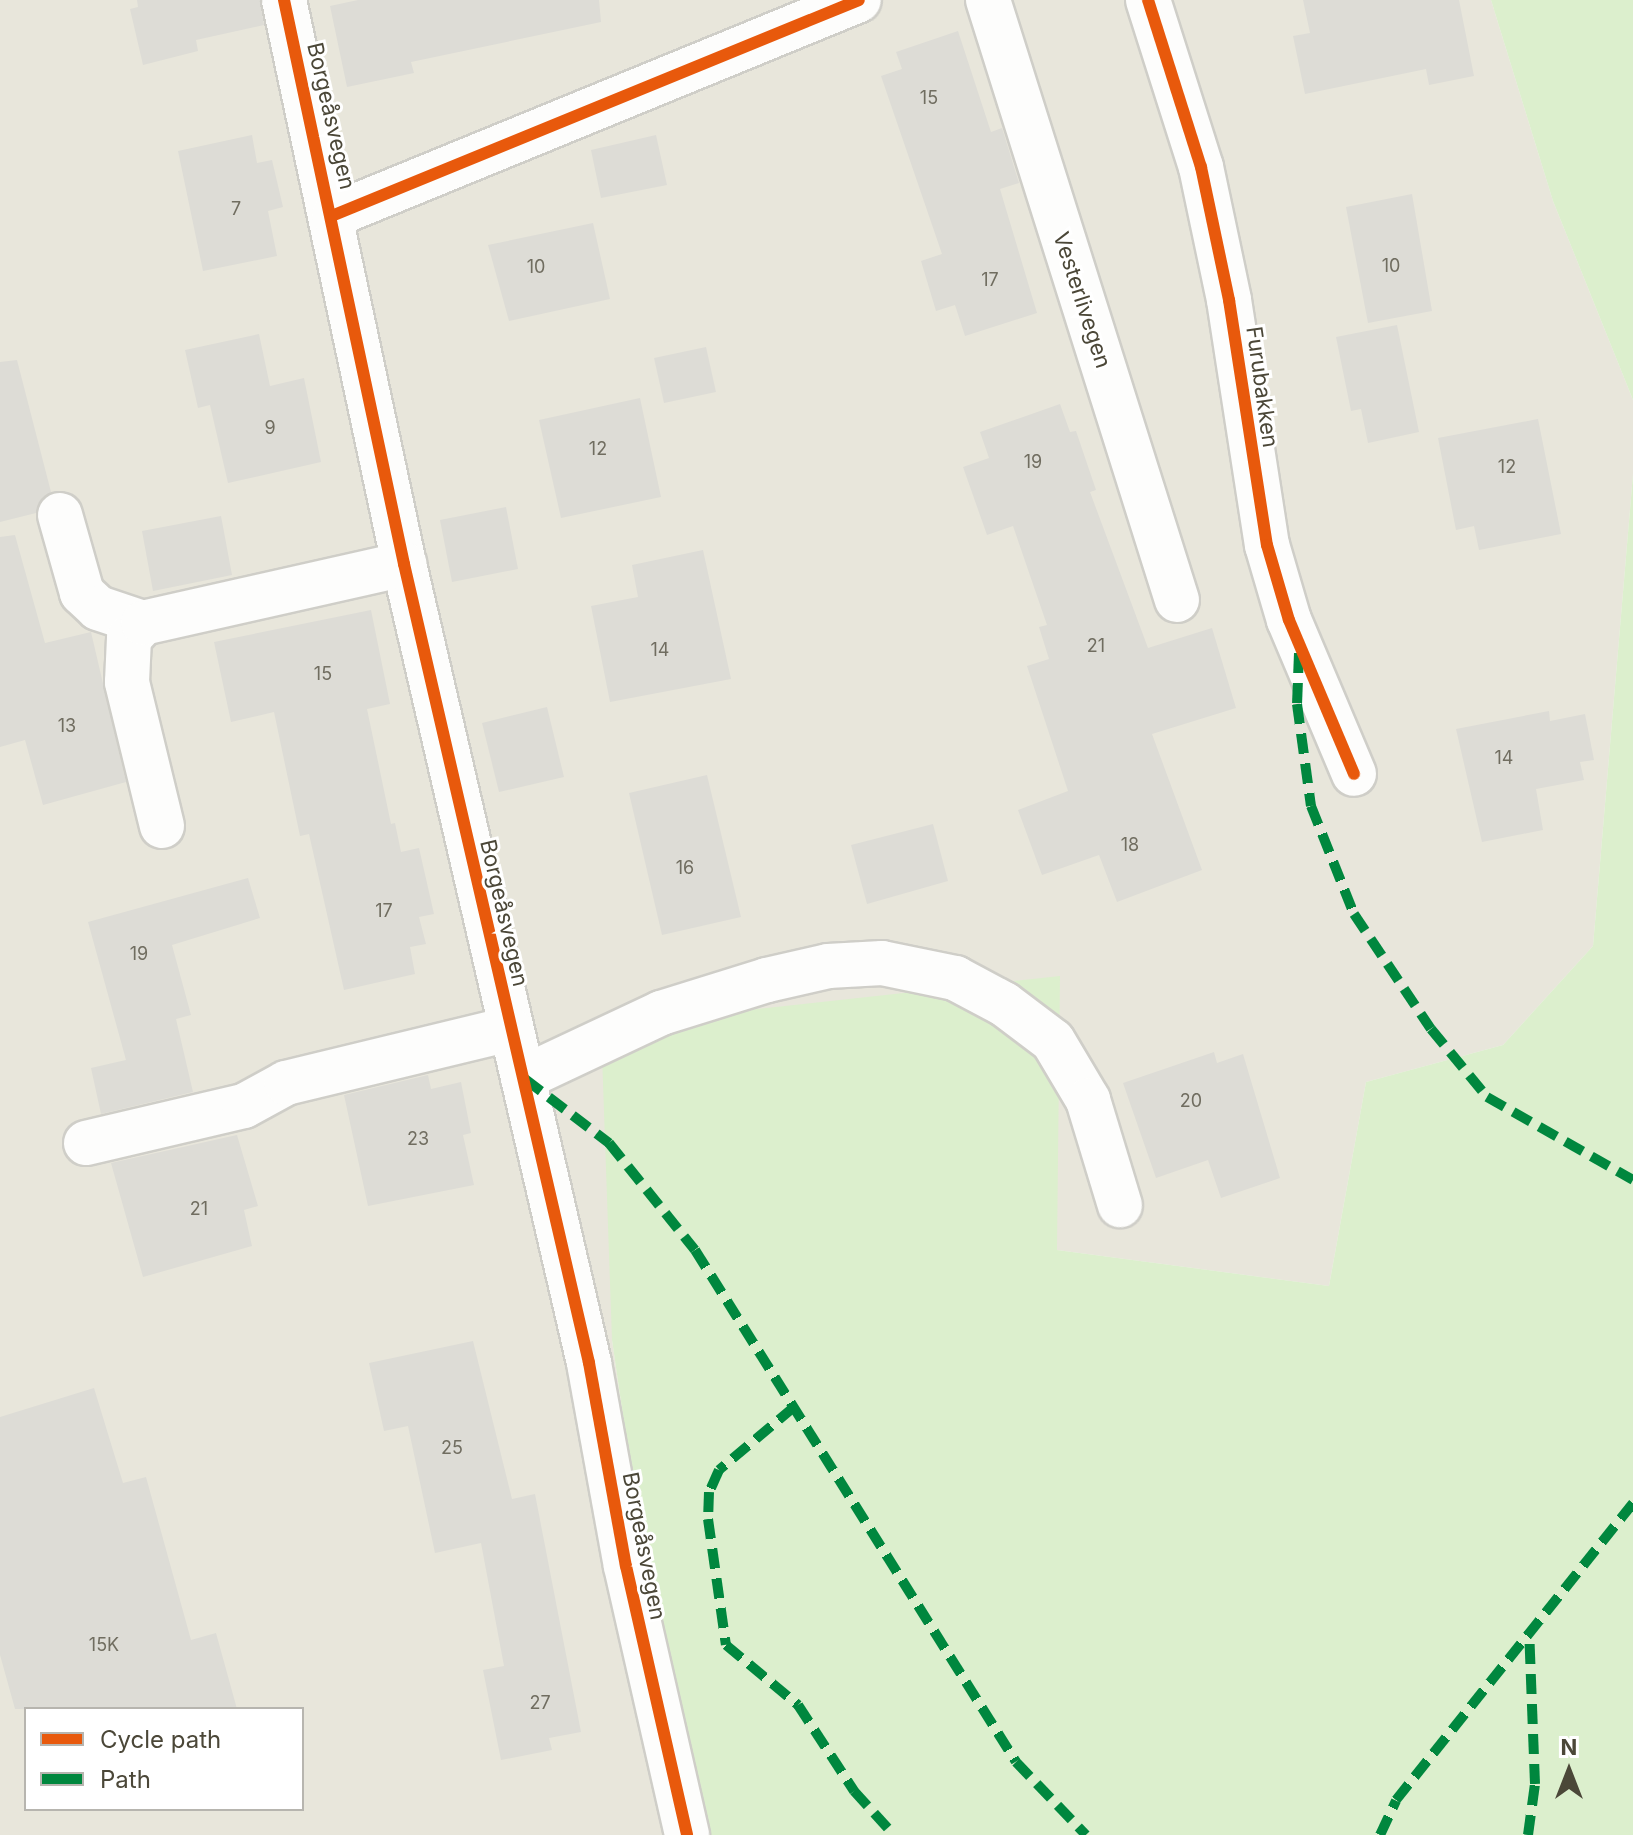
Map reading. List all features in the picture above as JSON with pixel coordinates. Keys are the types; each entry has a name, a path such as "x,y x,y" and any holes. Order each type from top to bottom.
{"street":[{"name":"Borgeåsvegen","path":"284,0 334,215 404,564 589,1363 626,1566 687,1835"},
{"path":"334,215 859,0"},
{"name":"Vesterlivegen","path":"988,0 1177,600"},
{"name":"Furubakken","path":"1148,0 1201,167 1229,300 1267,545 1289,620 1354,774"},
{"path":"60,515 82,593 98,608 143,623 404,564"},
{"path":"143,623 129,638 125,659 162,826"},
{"path":"523,1078 661,1013 767,980 828,966 882,963 955,978 1004,1004 1053,1041 1088,1100 1120,1205"},
{"path":"86,1143 244,1106 286,1083 510,1029"}],"shaded area":[{"path":"0,0 1491,0 1553,201 1633,400 1633,474 1593,946 1503,1045 1366,1082 1329,1286 1057,1250 612,1340 684,1835 0,1835"}],"green space":[{"path":"1491,0 1633,0 1633,400 1553,201"},
{"path":"1633,474 1633,1835 684,1835 612,1340 601,1026 1060,976 1057,1250 1329,1286 1366,1082 1503,1045 1593,946"}],"building":[{"path":"137,0 260,0 264,25 196,40 198,51 143,65 130,9 138,7"},
{"path":"358,0 599,0 601,22 411,62 414,73 347,87 330,6"},
{"path":"1303,0 1459,0 1474,76 1429,85 1426,69 1305,94 1293,36 1310,33"},
{"path":"958,31 991,132 1002,128 1019,183 1000,189 1037,313 965,336 955,305 936,311 921,261 942,254 881,76 902,69 896,52"},
{"path":"252,135 257,163 272,160 283,207 268,211 277,256 203,271 178,151"},
{"path":"656,135 667,185 601,198 591,150"},
{"path":"1412,194 1432,311 1368,323 1346,207"},
{"path":"593,223 610,299 509,321 488,245"},
{"path":"1397,325 1419,432 1368,443 1361,409 1351,411 1336,337"},
{"path":"259,334 270,386 304,378 321,462 228,483 210,405 198,408 185,350"},
{"path":"706,347 716,392 664,403 654,358"},
{"path":"17,360 51,492 36,513 0,522 0,362"},
{"path":"640,398 661,497 561,518 539,420"},
{"path":"1060,404 1070,432 1076,431 1096,490 1090,492 1148,648 1212,628 1236,708 1152,734 1202,870 1117,902 1099,855 1042,875 1018,810 1068,791 1027,666 1049,659 1039,627 1047,625 1013,526 987,535 963,467 989,458 980,432"},
{"path":"1538,419 1561,534 1479,550 1474,526 1456,530 1438,438"},
{"path":"506,507 518,569 452,582 440,520"},
{"path":"221,516 232,575 153,591 142,531"},
{"path":"15,535 45,643 91,632 126,782 43,805 25,740 0,747 0,537"},
{"path":"703,550 731,679 610,702 591,606 638,597 632,565"},
{"path":"371,610 390,704 367,709 391,824 395,823 401,852 419,848 434,914 419,917 426,944 410,947 415,974 344,990 309,834 300,836 274,712 231,722 214,642"},
{"path":"547,707 564,777 499,792 482,723"},
{"path":"1549,711 1550,721 1585,714 1594,760 1580,762 1584,780 1536,789 1543,830 1482,842 1456,729"},
{"path":"707,775 741,917 662,935 629,793"},
{"path":"933,824 948,881 867,904 851,845"},
{"path":"248,878 260,918 172,945 191,1015 176,1019 193,1092 101,1114 91,1068 126,1060 88,922"},
{"path":"1214,1052 1217,1063 1243,1054 1280,1178 1221,1198 1208,1160 1156,1178 1123,1083"},
{"path":"428,1075 431,1089 461,1082 471,1133 463,1135 474,1185 368,1206 344,1095"},
{"path":"237,1135 258,1206 244,1210 252,1246 143,1277 111,1163"},
{"path":"473,1341 512,1499 535,1494 581,1732 549,1738 552,1750 501,1760 483,1670 504,1666 481,1543 435,1553 408,1426 384,1431 369,1363"},
{"path":"94,1388 123,1483 146,1477 191,1640 216,1633 236,1707 15,1709 0,1655 0,1417"}],"marked path":[{"path":"1299,653 1297,704 1311,806 1354,914 1431,1029 1487,1097 1633,1180"},
{"path":"525,1079 609,1143 695,1250 1016,1762 1086,1835"},
{"path":"794,1407 719,1470 709,1492 708,1519 726,1645 798,1705 854,1791 894,1835"},
{"path":"1380,1835 1396,1800 1633,1503"},
{"path":"1528,1835 1535,1784 1529,1631"}],"cycle path":[{"path":"284,0 404,564 589,1363 626,1566 687,1835"},
{"path":"334,215 859,0"},
{"path":"1148,0 1201,167 1229,300 1267,545 1289,620 1354,774"}]}
